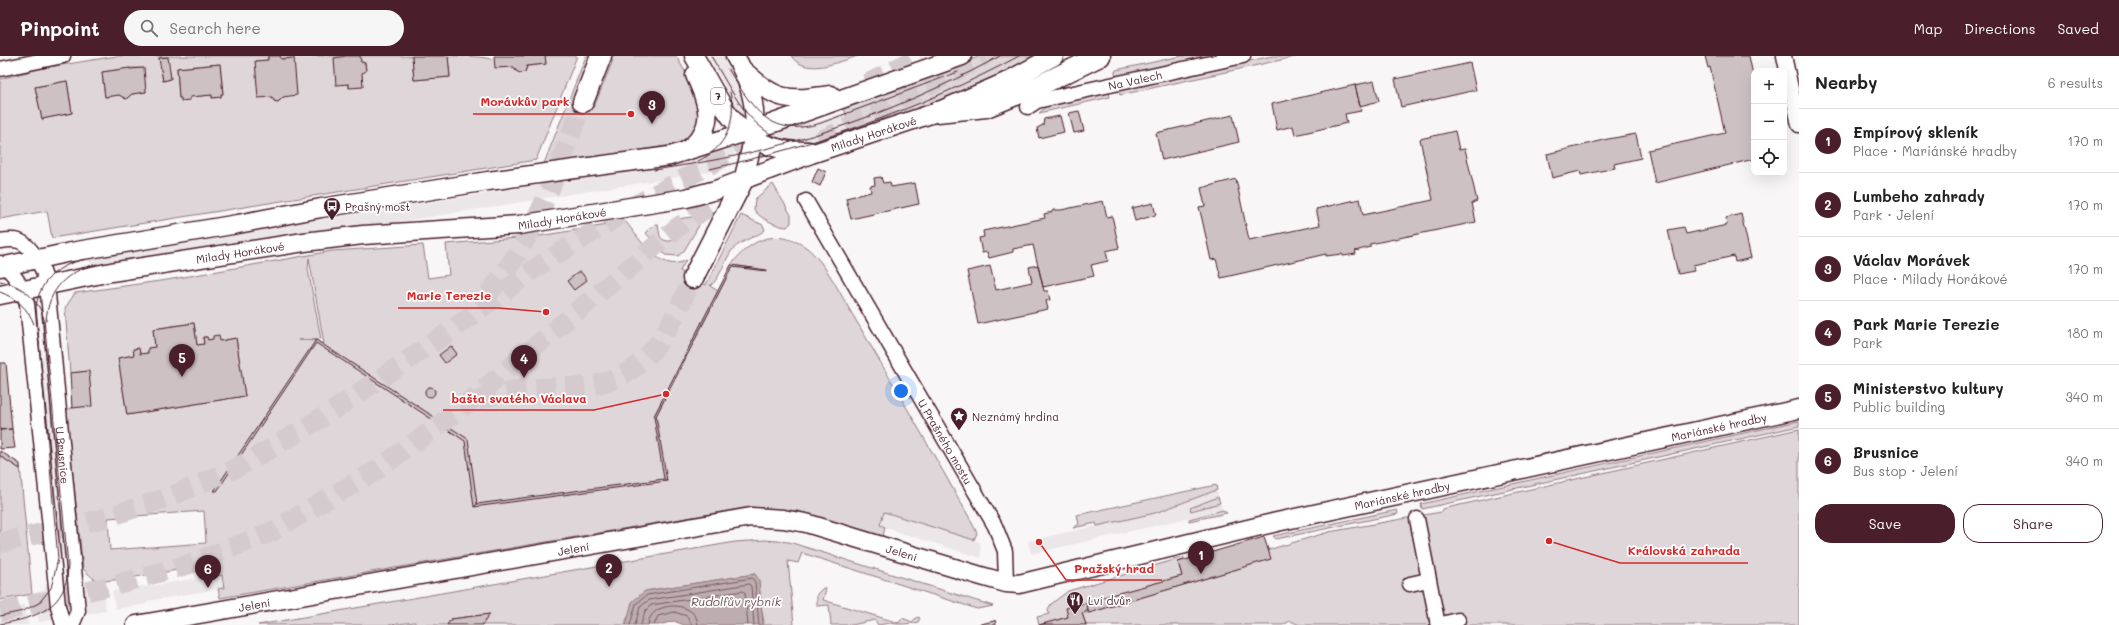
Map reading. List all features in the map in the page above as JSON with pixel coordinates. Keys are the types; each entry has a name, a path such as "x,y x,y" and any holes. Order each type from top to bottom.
{"highway":[{"path":"583,102 601,56"},
{"path":"937,112 986,107 1038,86 1100,56"},
{"path":"694,278 743,180"}],"main road":[{"path":"684,153 692,147 702,134 708,114 704,94 686,56"},
{"name":"7","path":"694,56 732,119 751,134"},
{"path":"735,56 744,71 754,102 751,134 743,180"},
{"path":"1,265 321,208 488,181 618,164 684,153 751,134 962,56"},
{"name":"Milady Horákové","path":"0,295 47,284 111,272 325,239 494,228 566,218 680,199 709,192 829,148 937,112 1006,82 1054,56"},
{"path":"744,71 764,88 787,99 797,100 871,89"},
{"path":"751,134 761,144 785,150 810,151 829,148"},
{"name":"Mariánské hradby","path":"1006,583 1032,582 1276,522 1799,409"},
{"name":"Jelení","path":"136,625 751,517 782,518 806,523 1006,583"}],"street":[{"path":"0,69 62,56"},
{"name":"Na Valech","path":"1028,107 1036,101 1243,56"},
{"path":"1784,56 1799,125"},
{"name":"U Prašného mostu","path":"806,201 1001,537 1005,555 1006,583"},
{"name":"U Brusnice","path":"0,242 18,241 27,246 45,273 78,611 72,625"},
{"name":"U Brusnice","path":"1,265 12,273 23,290 29,313 58,606 64,625"},
{"path":"1417,519 1438,625 1458,620"},
{"path":"1410,584 1428,580"}],"shaded area":[{"path":"117,56 268,56 268,60 255,61 269,98 272,97 274,101 278,102 283,98 294,58 281,59 280,56 346,56 349,88 362,73 366,71 365,63 361,62 360,56 412,56 414,80 450,77 448,56 476,57 503,62 516,71 522,73 526,70 527,66 546,64 545,56 577,56 536,160 52,238 47,211 0,219 0,79 43,68","holes":["167,57 171,79 163,81 159,58","220,64 223,94 221,94 221,97 212,98 212,95 179,98 177,68","130,68 143,68 146,92 132,94 126,99 119,95 105,97 102,72","67,81 72,113 42,119 35,87"]},
{"path":"586,56 592,56 576,98 594,107 613,60 610,59 611,56 676,56 700,97 698,129 684,141 671,145 543,166"},
{"path":"708,56 725,56 743,86 746,121 743,122 729,102 723,83"},
{"path":"791,56 858,56 832,64 814,67 805,66 797,62"},
{"path":"980,56 1036,56 962,93 853,134 843,106 955,67"},
{"path":"1182,56 1218,56 1116,78 1116,70"},
{"path":"1272,56 1299,56 1120,95 1118,90"},
{"path":"1109,92 1110,97 1039,113 1047,106"},
{"path":"845,112 852,131 800,146 760,135 790,125 817,122"},
{"path":"742,141 735,153 721,170 379,225 97,268 83,256 683,163"},
{"path":"773,184 791,215 791,223 787,227 783,227 768,221 759,215 754,209 755,199"},
{"path":"705,215 684,251 678,256 665,255 646,233 655,224 658,224 660,237 667,241 672,241 679,236 678,219"},
{"path":"741,215 763,225 765,230 733,249 720,274 710,286 718,291 654,416 661,456 656,416 732,267 753,268 731,265 745,249 762,240 780,238 790,240 801,244 809,250 831,277 969,517 977,533 974,540 884,512 880,525 885,527 883,536 798,511 750,507 220,598 218,589 224,588 222,575 216,576 214,564 103,581 94,579 83,569 66,410 72,408 88,371 70,373 65,308 75,293 167,280 332,251 423,245 428,278 449,275 446,244 539,236 626,222 644,245 659,259 668,263 677,263 686,260 680,271 706,285","holes":["309,258 324,344 317,341 298,340 321,339 308,269","194,323 197,345 204,344 203,337 207,337 208,340 220,341 236,338 245,396 127,415 118,358 134,355 134,349 139,349 140,354 148,353 148,348 155,347 153,329","204,511 206,543 110,550 108,518"]},
{"path":"43,348 48,400 56,411 70,556 57,556 40,387"},
{"path":"1799,421 1799,426 1422,509 1421,504"},
{"path":"1799,429 1799,625 1300,625 1290,621 1283,625 1086,625 1082,613 1089,613 1270,559 1268,550 1329,532 1441,512 1442,509"},
{"path":"0,454 20,466 32,594 0,600"},
{"path":"1216,485 1217,490 1155,513 1097,526 1096,523 1073,528 1079,524 1077,515"},
{"path":"1217,490 1218,497 1190,508 1191,511 1220,503 1223,510 1031,554 1028,541 1155,513"},
{"path":"1218,497 1220,503 1191,511 1190,508"},
{"path":"1223,510 1227,513 1189,521 1189,519"},
{"path":"1397,510 1398,514 1276,539 1273,536"},
{"path":"884,512 980,542 981,558 880,526"},
{"path":"765,540 789,542 993,606 977,609 802,553 798,563 788,561 794,625 763,625 764,622 755,574 645,591 626,620 626,625 482,625 489,614 451,619 447,625 415,625 415,622 390,625 258,625 735,542"},
{"path":"1184,557 1184,560 1178,562 1182,576 1070,607 1068,617 1039,625 1037,617 1049,614 1048,609 1051,604 1068,591"},
{"path":"78,568 81,576 88,583 103,589 106,611 86,614"},
{"path":"222,574 224,588 148,601 146,604 116,609 112,591"},
{"path":"50,576 52,620 39,622 35,599 44,590"},
{"path":"823,588 826,589 823,600 899,623 902,618 912,622 917,617 920,618 918,622 907,624 890,623 878,625 875,620 852,625 831,625 829,605 817,606 817,594"},
{"path":"25,605 28,625 0,625 0,611"}],"water":[{"name":"Rudolfův rybník","path":"755,574 759,580 763,625 684,625 674,621 659,625 626,625 632,602 645,591"}],"building":[{"path":"268,56 280,56 281,59 294,58 297,95 283,97 278,102 274,101 272,97 258,98 255,61 268,60"},
{"path":"360,56 361,62 365,63 366,71 362,73 363,87 349,88 349,84 336,85 334,58"},
{"path":"412,56 448,56 450,77 414,80"},
{"path":"494,56 545,56 546,64 527,66 525,72 520,73 516,71 514,67 495,68"},
{"path":"1705,56 1749,56 1752,68 1751,160 1655,183 1648,150 1725,133 1710,67 1708,68"},
{"path":"168,57 171,79 163,81 159,58"},
{"path":"1470,63 1476,90 1401,107 1395,79"},
{"path":"220,64 223,94 221,94 221,97 212,98 212,95 190,97 190,100 181,101 181,98 179,98 177,68"},
{"path":"130,68 144,68 146,92 132,94 126,99 119,95 105,97 102,72"},
{"path":"67,81 72,113 42,119 35,87"},
{"path":"1374,81 1379,101 1360,106 1355,85"},
{"path":"1355,85 1361,111 1345,114 1347,123 1295,135 1293,126 1277,130 1272,104"},
{"path":"1079,111 1084,131 1074,133 1069,113"},
{"path":"1233,115 1239,142 1162,160 1156,133"},
{"path":"1060,116 1064,132 1039,138 1037,128 1043,125 1044,119"},
{"path":"1455,131 1459,150 1465,149 1477,201 1472,203 1476,222 1370,244 1370,247 1355,251 1356,254 1326,256 1326,254 1221,278 1216,259 1211,260 1199,207 1205,206 1201,188 1236,179 1249,240 1320,225 1316,209 1360,199 1363,215 1433,200 1420,139"},
{"path":"1636,134 1641,158 1614,164 1615,168 1581,175 1580,171 1552,178 1547,154 1608,139"},
{"path":"818,168 826,172 820,186 812,182"},
{"path":"881,177 883,183 890,182 891,187 915,183 919,204 851,219 846,198 871,192 870,186 875,185 874,178"},
{"path":"1103,201 1107,217 1112,216 1119,248 1106,251 1108,261 1091,265 1094,276 1043,287 1033,245 1013,249 1013,252 989,258 987,252 982,253 979,238 984,237 983,231 1045,218 1044,214 1052,212 1053,210 1061,210"},
{"path":"1153,203 1156,215 1135,221 1132,208"},
{"path":"1741,214 1751,258 1735,262 1734,256 1693,265 1694,271 1678,274 1668,230 1684,227 1686,234 1727,225 1726,218"},
{"path":"731,265 767,271 732,267 656,416 667,481 664,479 654,416"},
{"path":"1038,265 1044,291 1048,291 1050,300 1046,301 1048,309 978,324 967,271 990,266 996,290 1032,282 1029,267"},
{"path":"580,271 587,280 574,290 567,281"},
{"path":"194,323 197,345 204,344 203,337 207,337 208,340 213,339 213,336 219,335 220,341 236,338 245,396 127,415 118,358 134,355 133,349 139,348 140,354 148,353 148,348 155,347 153,329"},
{"path":"316,340 468,439 477,504 474,507 465,441 316,343 217,491 214,491"},
{"path":"451,346 457,354 445,363 439,355"},
{"path":"0,363 6,363 12,429 0,430"},
{"path":"89,371 92,406 72,408 70,373"},
{"path":"428,387 432,387 435,392 432,397 428,397 425,394 425,390"},
{"path":"12,429 15,448 0,449 0,430"},
{"path":"0,451 20,464 20,469 0,456"},
{"path":"664,479 667,481 474,507 477,504"},
{"path":"1264,537 1271,559 1089,613 1086,603 1096,599 1182,576 1178,562"},
{"name":"Lví dvůr","path":"1086,603 1088,611 1082,613 1086,625 1039,625 1068,617 1066,608"},
{"path":"490,614 482,625 447,625 451,619"},
{"path":"995,620 996,625 976,625 994,621"}],"tunnel":[{"path":"867,84 921,56"},
{"path":"793,155 985,56"},
{"path":"488,294 505,272 533,226 554,178 583,102"},
{"path":"0,543 105,518 172,496 234,469 331,412 453,329 537,267 639,203 767,134"},
{"path":"0,612 114,585 190,564 271,532 377,470 459,410 678,227 745,183"},
{"path":"477,401 489,396 524,389 573,387 598,384 619,377 636,367 650,353 662,337 673,319 693,278"}],"tram line":[{"path":"711,56 734,96 753,120 764,130 776,137 791,142"},
{"path":"654,170 737,156 781,145 846,125 910,100 1000,56"},
{"path":"710,169 790,149 869,123 945,92 983,75 1019,56"},
{"path":"728,69 746,96 764,117 775,123 788,127 803,127 821,123 958,72"},
{"path":"698,161 716,149 727,133 731,123 732,113 730,92"},
{"path":"0,616 23,611 39,603 51,588 58,559 36,307 38,297 46,281 52,275 67,265 85,259"},
{"path":"46,321 51,300 61,283 77,271 97,264"},
{"path":"0,281 22,289 28,294 38,305 44,319 68,565 67,580 62,592 56,601 48,608 26,618 0,624"},
{"path":"0,292 21,304 34,324"}],"place":[{"name":"Morávkův park","path":"631,114"},
{"name":"Václav Morávek","path":"652,124"},
{"name":"Prašný most","path":"332,221"},
{"name":"Marie Terezie","path":"546,312"},
{"name":"Ministerstvo kultury","path":"182,377"},
{"name":"Park Marie Terezie","path":"524,378"},
{"name":"bašta svatého Václava","path":"666,394"},
{"name":"Neznámý hrdina","path":"959,431"},
{"name":"Královská zahrada","path":"1549,541"},
{"name":"Pražský hrad","path":"1039,542"},
{"name":"Empírový skleník","path":"1201,574"},
{"name":"Lumbeho zahrady","path":"609,587"},
{"name":"Brusnice","path":"208,588"},
{"name":"Lví dvůr","path":"1075,615"}]}
